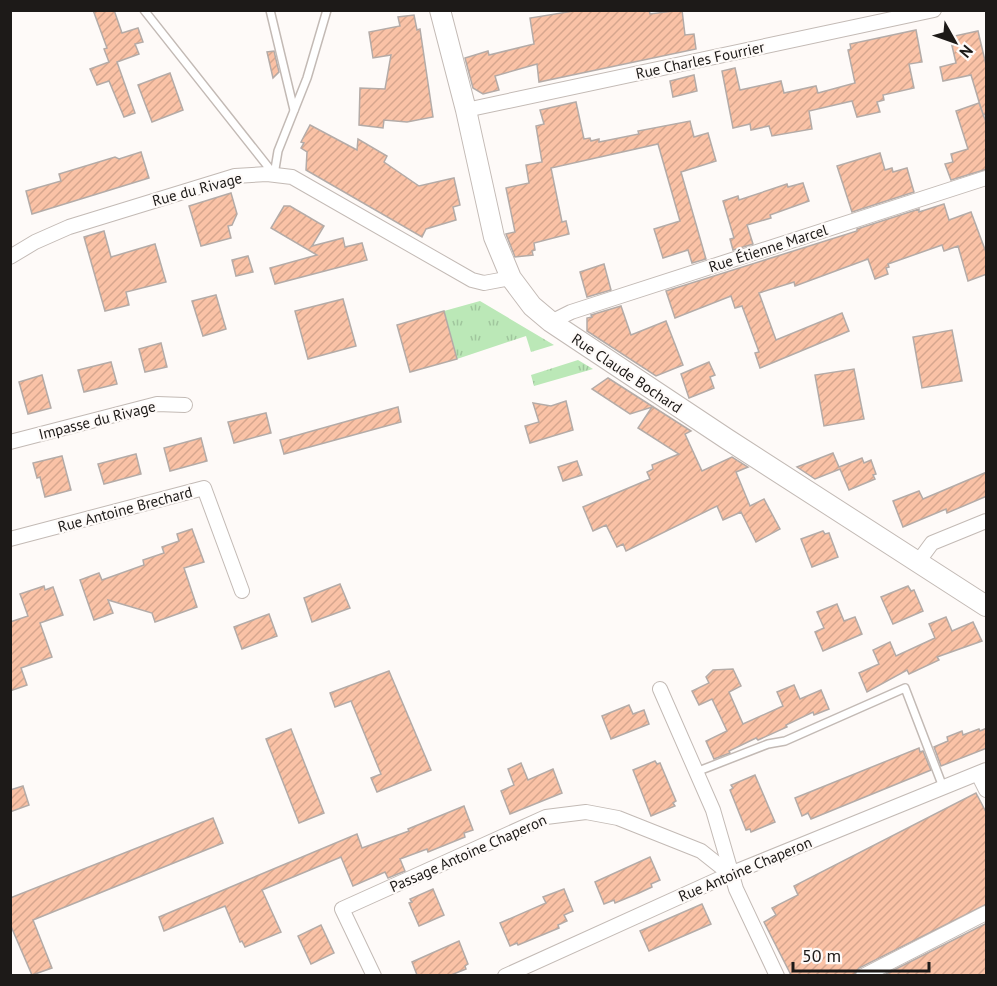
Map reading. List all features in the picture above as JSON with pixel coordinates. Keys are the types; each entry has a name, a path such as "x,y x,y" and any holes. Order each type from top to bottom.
{"main road":[{"name":"Rue Claude Bochard","path":"440,10 466,110 494,237 511,278 532,306 550,322 727,439 987,606"}],"street":[{"name":"Rue Charles Fourrier","path":"466,110 934,10"},
{"name":"Rue du Rivage","path":"10,257 35,242 80,224 235,176 274,175 291,177 471,280 484,283 511,278"},
{"name":"Rue Étienne Marcel","path":"550,322 572,312 987,178"},
{"name":"Impasse du Rivage","path":"10,442 157,404 184,405"},
{"name":"Rue Antoine Brechard","path":"10,539 204,488 242,591"},
{"path":"918,562 932,543 987,521"},
{"path":"660,689 713,810 735,889 777,975"},
{"path":"982,772 987,790"},
{"name":"Rue Antoine Chaperon","path":"505,975 730,874 982,772"},
{"name":"Passage Antoine Chaperon","path":"374,975 342,909 546,817 586,813 618,818 701,851 730,874"},
{"path":"863,975 987,913"}],"lane":[{"path":"144,10 274,175"},
{"path":"270,10 294,110"},
{"path":"274,175 278,151 307,78 327,10"},
{"path":"696,772 768,744 785,741 904,688 943,787"}],"green space":[{"path":"480,301 554,345 531,352 526,336 457,359 444,311"},
{"path":"578,360 593,369 534,386 531,375"}],"building":[{"path":"93,10 114,10 122,33 138,28 143,42 135,44 139,54 117,62 135,113 124,117 109,81 97,85 90,69 109,62 104,49 107,48"},
{"path":"580,10 649,10 650,14 682,10 685,35 694,34 696,49 539,82 537,64 495,76 499,90 483,94 473,88 465,58 488,51 489,55 534,44 530,18"},
{"path":"414,15 417,30 420,29 433,117 407,122 384,120 383,128 359,125 360,88 385,89 391,55 373,58 369,32 400,26 398,17"},
{"path":"916,30 922,62 909,64 914,88 883,95 884,100 877,102 880,112 857,117 852,101 809,111 812,129 772,136 769,126 751,130 750,124 733,128 722,71 735,68 740,90 781,81 784,93 816,86 818,93 855,83 848,50 851,49 850,44"},
{"path":"978,31 987,69 987,114 983,115 971,75 943,81 940,67 956,63 950,37"},
{"path":"274,51 279,72 273,78 267,52"},
{"path":"170,73 183,110 152,122 138,85"},
{"path":"694,75 697,91 673,97 670,81"},
{"path":"576,102 584,139 590,138 591,141 599,139 599,142 639,134 638,131 690,121 694,137 708,133 716,161 681,172 706,259 692,263 688,250 663,258 654,229 680,221 658,144 551,168 562,222 566,221 569,234 534,243 533,255 515,257 506,234 515,232 506,188 529,183 526,165 542,162 536,126 544,124 540,110"},
{"path":"979,103 987,125 987,169 951,180 945,164 953,162 951,154 968,149 956,111"},
{"path":"310,125 357,150 358,139 387,156 384,162 419,186 454,178 460,205 453,207 456,220 426,229 422,237 306,170 307,152 301,148 304,143 301,142"},
{"path":"141,152 149,178 32,214 26,191 61,181 59,174 115,157 119,159"},
{"path":"880,153 885,170 892,168 893,172 907,168 914,192 852,212 837,166"},
{"path":"803,183 809,201 770,215 771,218 747,225 753,244 733,250 730,239 734,238 723,201 738,196 739,200 787,184 788,187"},
{"path":"231,193 237,214 232,225 228,226 231,238 201,246 189,206"},
{"path":"944,204 949,220 971,212 987,255 987,274 968,281 958,246 944,251 942,245 888,264 889,267 886,268 888,274 875,279 868,259 795,286 794,282 759,293 776,340 842,313 849,331 760,368 755,353 759,352 742,306 735,308 731,296 675,318 666,291 857,231 857,229 919,209 919,212"},
{"path":"284,206 290,206 324,226 312,246 343,238 345,247 362,243 367,260 275,284 270,268 317,255 271,228"},
{"path":"104,231 111,257 155,244 166,282 126,292 129,305 105,311 84,237"},
{"path":"248,256 253,272 236,276 232,260"},
{"path":"604,264 611,290 587,297 580,272"},
{"path":"216,295 226,329 203,336 192,301"},
{"path":"343,299 356,346 308,359 295,311"},
{"path":"621,306 631,335 666,321 683,365 656,376 587,331 587,318 592,317 591,315"},
{"path":"444,311 457,359 410,372 397,325"},
{"path":"952,330 962,381 922,388 913,337"},
{"path":"161,343 167,367 145,372 139,349"},
{"path":"111,362 117,384 84,392 78,370"},
{"path":"709,362 715,375 710,377 714,388 689,398 681,374"},
{"path":"854,369 864,419 824,426 815,375"},
{"path":"42,375 51,408 28,414 19,382"},
{"path":"608,378 691,431 685,434 702,471 732,457 748,467 736,472 750,506 764,499 780,529 756,542 741,512 723,520 717,506 626,551 623,544 617,547 606,525 593,531 583,507 650,479 647,472 653,469 652,465 679,454 638,428 652,407 630,414 592,389"},
{"path":"566,401 573,430 530,443 525,426 539,422 533,403 551,406"},
{"path":"398,407 401,422 284,454 280,440"},
{"path":"266,413 271,433 234,443 228,422"},
{"path":"201,438 207,461 170,471 164,448"},
{"path":"833,453 839,467 862,458 864,463 871,460 876,474 873,475 875,479 849,490 840,469 815,479 797,467"},
{"path":"136,454 141,474 104,484 98,464"},
{"path":"62,456 71,490 45,497 40,477 37,478 33,463"},
{"path":"577,461 582,475 563,481 558,467"},
{"path":"987,472 987,496 947,513 946,509 903,527 893,501 919,491 923,499"},
{"path":"192,529 204,562 184,568 197,607 155,622 152,613 108,600 113,613 94,620 80,580 99,573 102,580 144,565 143,560 164,553 162,547 179,541 177,534"},
{"path":"823,531 825,534 829,533 838,557 812,567 801,539"},
{"path":"340,584 350,608 312,622 304,598"},
{"path":"44,586 45,590 53,587 63,615 40,623 52,657 21,668 27,685 10,691 10,622 28,616 20,594"},
{"path":"908,586 911,591 914,590 923,611 893,624 881,597"},
{"path":"837,604 844,621 855,617 862,634 823,651 815,632 824,628 817,612"},
{"path":"269,614 277,636 242,649 234,627"},
{"path":"946,617 952,631 973,622 982,641 937,657 939,660 909,674 907,670 867,692 859,673 879,664 873,650 890,642 896,656 935,638 929,624"},
{"path":"733,669 741,686 729,692 743,724 783,706 777,692 794,685 800,699 821,690 829,709 814,715 813,712 786,725 787,727 758,740 756,738 714,759 706,741 727,731 712,699 699,705 692,691 709,683 706,677 713,670"},
{"path":"389,671 431,770 377,792 371,778 381,774 351,701 335,707 330,693"},
{"path":"629,705 633,714 644,710 649,724 611,739 602,716"},
{"path":"987,728 987,748 941,766 934,747 948,741 947,737 962,731 963,735"},
{"path":"291,729 324,813 299,823 266,739"},
{"path":"919,748 920,752 923,751 931,770 811,819 808,813 802,816 795,798"},
{"path":"655,761 657,764 660,763 676,801 673,803 675,806 651,816 633,770"},
{"path":"521,763 528,780 553,769 562,793 510,814 501,791 514,785 508,769"},
{"path":"755,775 775,822 751,832 750,829 746,830 730,790 733,788 731,785"},
{"path":"23,786 29,805 10,812 10,790"},
{"path":"976,793 987,814 987,904 859,968 854,975 791,975 764,922 776,915 772,908 798,895 794,886"},
{"path":"464,806 473,830 464,833 465,837 428,852 427,849 400,859 405,871 388,878 385,872 353,886 341,857 262,890 281,932 245,947 242,941 240,942 225,906 164,931 159,917 357,834 362,848 409,831 408,829"},
{"path":"213,818 223,843 33,920 52,968 32,975 10,924 10,898"},
{"path":"650,857 660,880 639,893 615,903 614,900 604,904 595,882"},
{"path":"433,889 444,915 419,926 409,903 412,902 410,899"},
{"path":"564,889 573,911 564,915 567,921 558,925 559,928 518,945 517,943 510,946 500,923 546,903 543,897"},
{"path":"702,904 711,924 649,951 640,931"},
{"path":"987,923 987,975 884,975"},
{"path":"321,925 334,953 311,964 298,936"},
{"path":"459,941 468,964 465,966 466,969 451,975 417,975 412,962"}]}
